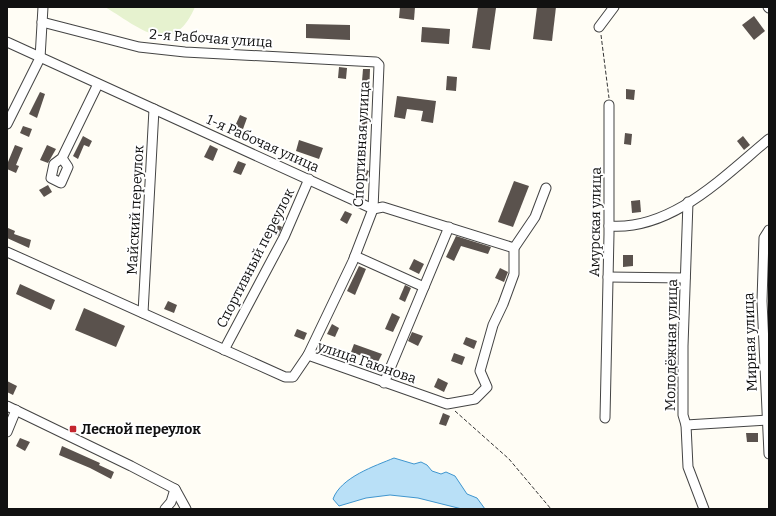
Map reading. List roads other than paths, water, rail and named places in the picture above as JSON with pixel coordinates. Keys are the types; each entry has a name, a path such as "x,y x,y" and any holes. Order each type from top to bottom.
{"street":[{"path":"7,124 40,58 43,7"},
{"path":"599,27 614,7"},
{"name":"2-я Рабочая улица","path":"42,22 139,47 185,52 376,62 379,65"},
{"name":"1-я Рабочая улица","path":"7,42 373,209 383,207 514,248"},
{"name":"Спортивная улица","path":"308,355 355,256 373,209 379,65"},
{"path":"62,158 98,84"},
{"name":"Амурская улица","path":"605,418 610,105"},
{"name":"Майский переулок","path":"143,313 154,109"},
{"path":"609,226 633,225 653,220 688,202 769,139"},
{"name":"Спортивный переулок","path":"224,350 284,237 309,179"},
{"path":"514,248 535,217 546,188"},
{"name":"Молодёжная улица","path":"688,202 685,278 683,415 686,425 688,467 704,509"},
{"path":"384,383 449,228"},
{"name":"Мирная улица","path":"769,230 764,238 762,301 769,454"},
{"name":"улица Гаюнова","path":"7,252 285,377 293,377 308,355 447,404 475,399 487,386 480,371 492,325 503,304 514,274 514,248"},
{"path":"355,256 424,287"},
{"path":"608,277 685,278"},
{"path":"7,406 175,489 186,509"},
{"path":"7,432 16,410"},
{"path":"686,425 767,420"},
{"path":"166,509 171,502 175,489"}],"water":[{"path":"394,458 414,464 421,462 427,465 432,471 441,474 446,472 455,476 467,494 477,498 485,509 462,509 418,498 390,495 366,498 339,506 333,499 343,484 351,478"}],"place":[{"name":"Лесной переулок","path":"73,429"}]}
